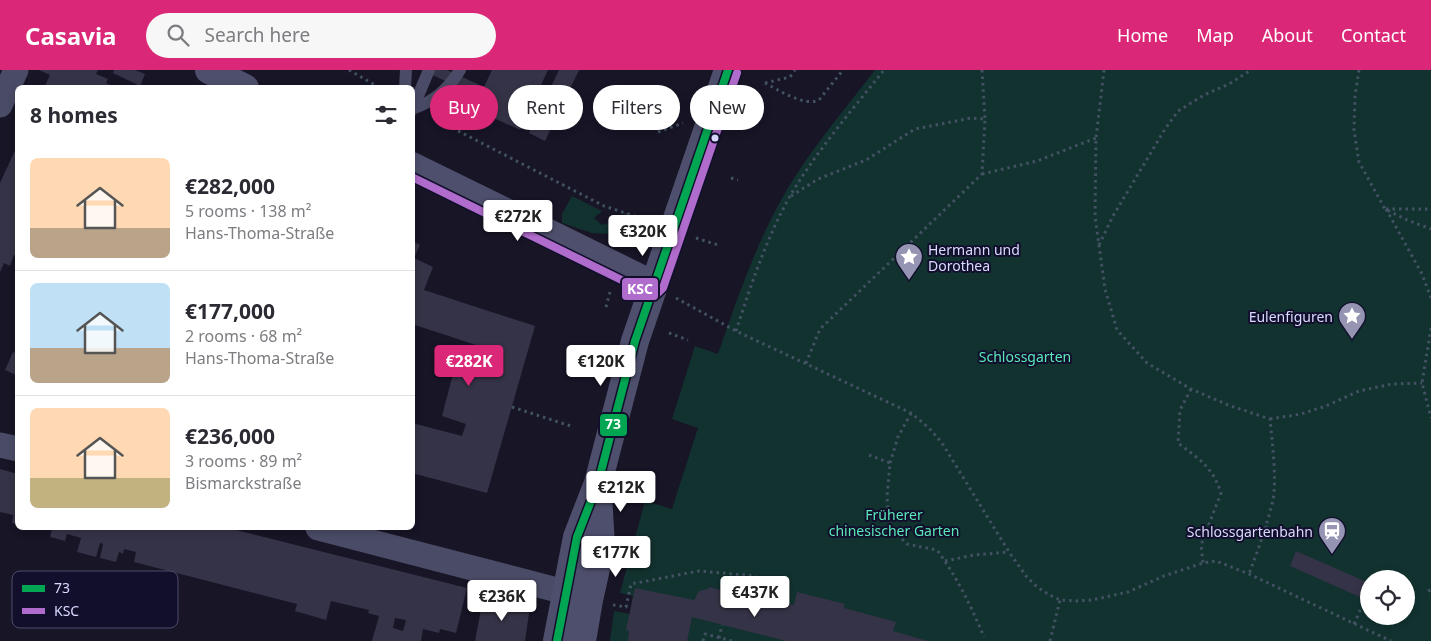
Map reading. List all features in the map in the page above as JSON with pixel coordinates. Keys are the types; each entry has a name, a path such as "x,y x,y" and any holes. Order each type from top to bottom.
{"main road":[{"path":"209,70 239,85"},
{"path":"557,641 577,537 598,483 635,341 728,70"},
{"path":"415,167 654,285"},
{"path":"582,641 601,546 598,483"}],"street":[{"path":"0,105 16,70"},
{"path":"0,445 15,448"},
{"path":"326,530 565,592"}],"lane":[{"path":"405,85 406,70"},
{"path":"415,103 429,70"},
{"path":"415,107 426,104 439,96 460,70"}],"path":[{"path":"349,70 375,85"},
{"path":"795,70 790,77 765,83 799,100 814,103 819,100 843,70"},
{"path":"736,331 768,241 790,196 825,146 884,70"},
{"path":"982,70 985,119 982,174"},
{"path":"1104,70 1096,138 1095,216 1105,289 1117,330 1147,363 1192,389 1228,405 1270,419 1318,409 1359,390 1392,384 1422,383"},
{"path":"1099,246 1113,216 1165,129 1178,111 1251,70"},
{"path":"1359,70 1355,96 1354,130 1359,162 1422,274 1431,298"},
{"path":"415,109 604,206 626,213"},
{"path":"790,196 818,179 866,160 915,129 971,118 985,119"},
{"path":"806,363 820,329 982,174 1037,161 1096,138"},
{"path":"730,178 738,180"},
{"path":"1386,208 1431,209"},
{"path":"1386,208 1407,220 1431,229"},
{"path":"699,311 736,331 911,413 929,428 942,443 1009,552 1036,587 1060,600 1092,600 1128,592 1164,576 1203,563 1216,561 1249,574 1390,641"},
{"path":"1431,328 1422,383 1431,418"},
{"path":"669,333 688,340"},
{"path":"1192,389 1180,410 1178,443 1201,460 1215,476 1221,493 1201,545 1203,563"},
{"path":"512,407 574,427"},
{"path":"911,413 898,437 890,463 887,496 889,526 906,544 937,550 968,600 984,636"},
{"path":"1249,574 1273,498 1274,461 1270,419"},
{"path":"870,455 890,463"},
{"path":"1265,527 1284,533"},
{"path":"945,561 974,555 1009,552"},
{"path":"608,604 626,607 631,584 656,579 700,571 756,576"},
{"path":"1050,641 1060,600"},
{"path":"1354,624 1360,610"},
{"path":"719,638 722,624"},
{"path":"704,641 705,634 732,641"}],"green space":[{"name":"Schlossgarten","path":"875,70 1431,70 1431,641 610,641 614,611 630,614 633,596 620,593 645,501 672,509 698,428 672,419 695,346 718,354 732,313 765,232 785,193 828,130"},
{"path":"572,196 602,211 594,218 602,225 608,223 610,234 592,233 562,223 562,214"}],"building":[{"path":"39,70 98,70 96,74 108,79 106,83 110,85 45,85 50,75"},
{"path":"114,70 135,70 145,74 140,85 138,85 113,73"},
{"path":"422,70 447,70 480,85 454,85"},
{"path":"492,70 548,70 541,85 508,85 508,125 498,120 498,85 485,85"},
{"path":"559,70 579,70 572,85 552,85"},
{"path":"530,130 550,130 545,141 529,133"},
{"path":"15,150 15,256 10,266 4,263 0,272 0,183"},
{"path":"415,242 420,245 415,256"},
{"path":"415,258 433,267 424,290 535,326 487,493 415,474 415,424 462,436 466,424 442,416 455,366 479,373 485,348 415,325"},
{"path":"13,352 15,353 15,375 5,370"},
{"path":"0,469 15,473 15,524 12,523 13,515 0,512"},
{"path":"52,530 236,530 467,588 456,633 440,629 439,633 423,629 421,641 372,641 379,616 368,613 369,610 331,601 326,620 295,611 297,604 178,573 178,571 169,571 134,562 136,552 124,549 123,554 119,552 116,562 100,558 103,544 100,543 96,557 77,552 81,538 67,534 65,541 50,537","holes":["395,618 406,620 403,631 393,628"]},
{"path":"1296,551 1360,579 1360,597 1290,566"},
{"path":"709,587 738,594 739,591 794,605 797,592 845,604 844,608 896,622 893,631 928,641 786,641 692,617 687,641 628,641 629,631 626,630 635,588 694,600 699,591"},
{"path":"483,599 530,607 525,641 475,641"}],"transit line":[{"name":"73","path":"557,641 577,537 598,483 635,341 728,70"},
{"name":"KSC","path":"415,178 650,294 657,294 663,288 737,73"}],"place":[{"name":"Hermann und Dorothea","path":"909,281"},
{"name":"Eulenfiguren","path":"1352,340"},
{"name":"Schlossgartenbahn","path":"1332,555"}],"park label":[{"name":"Früherer chinesischer Garten","path":"894,522"}]}
